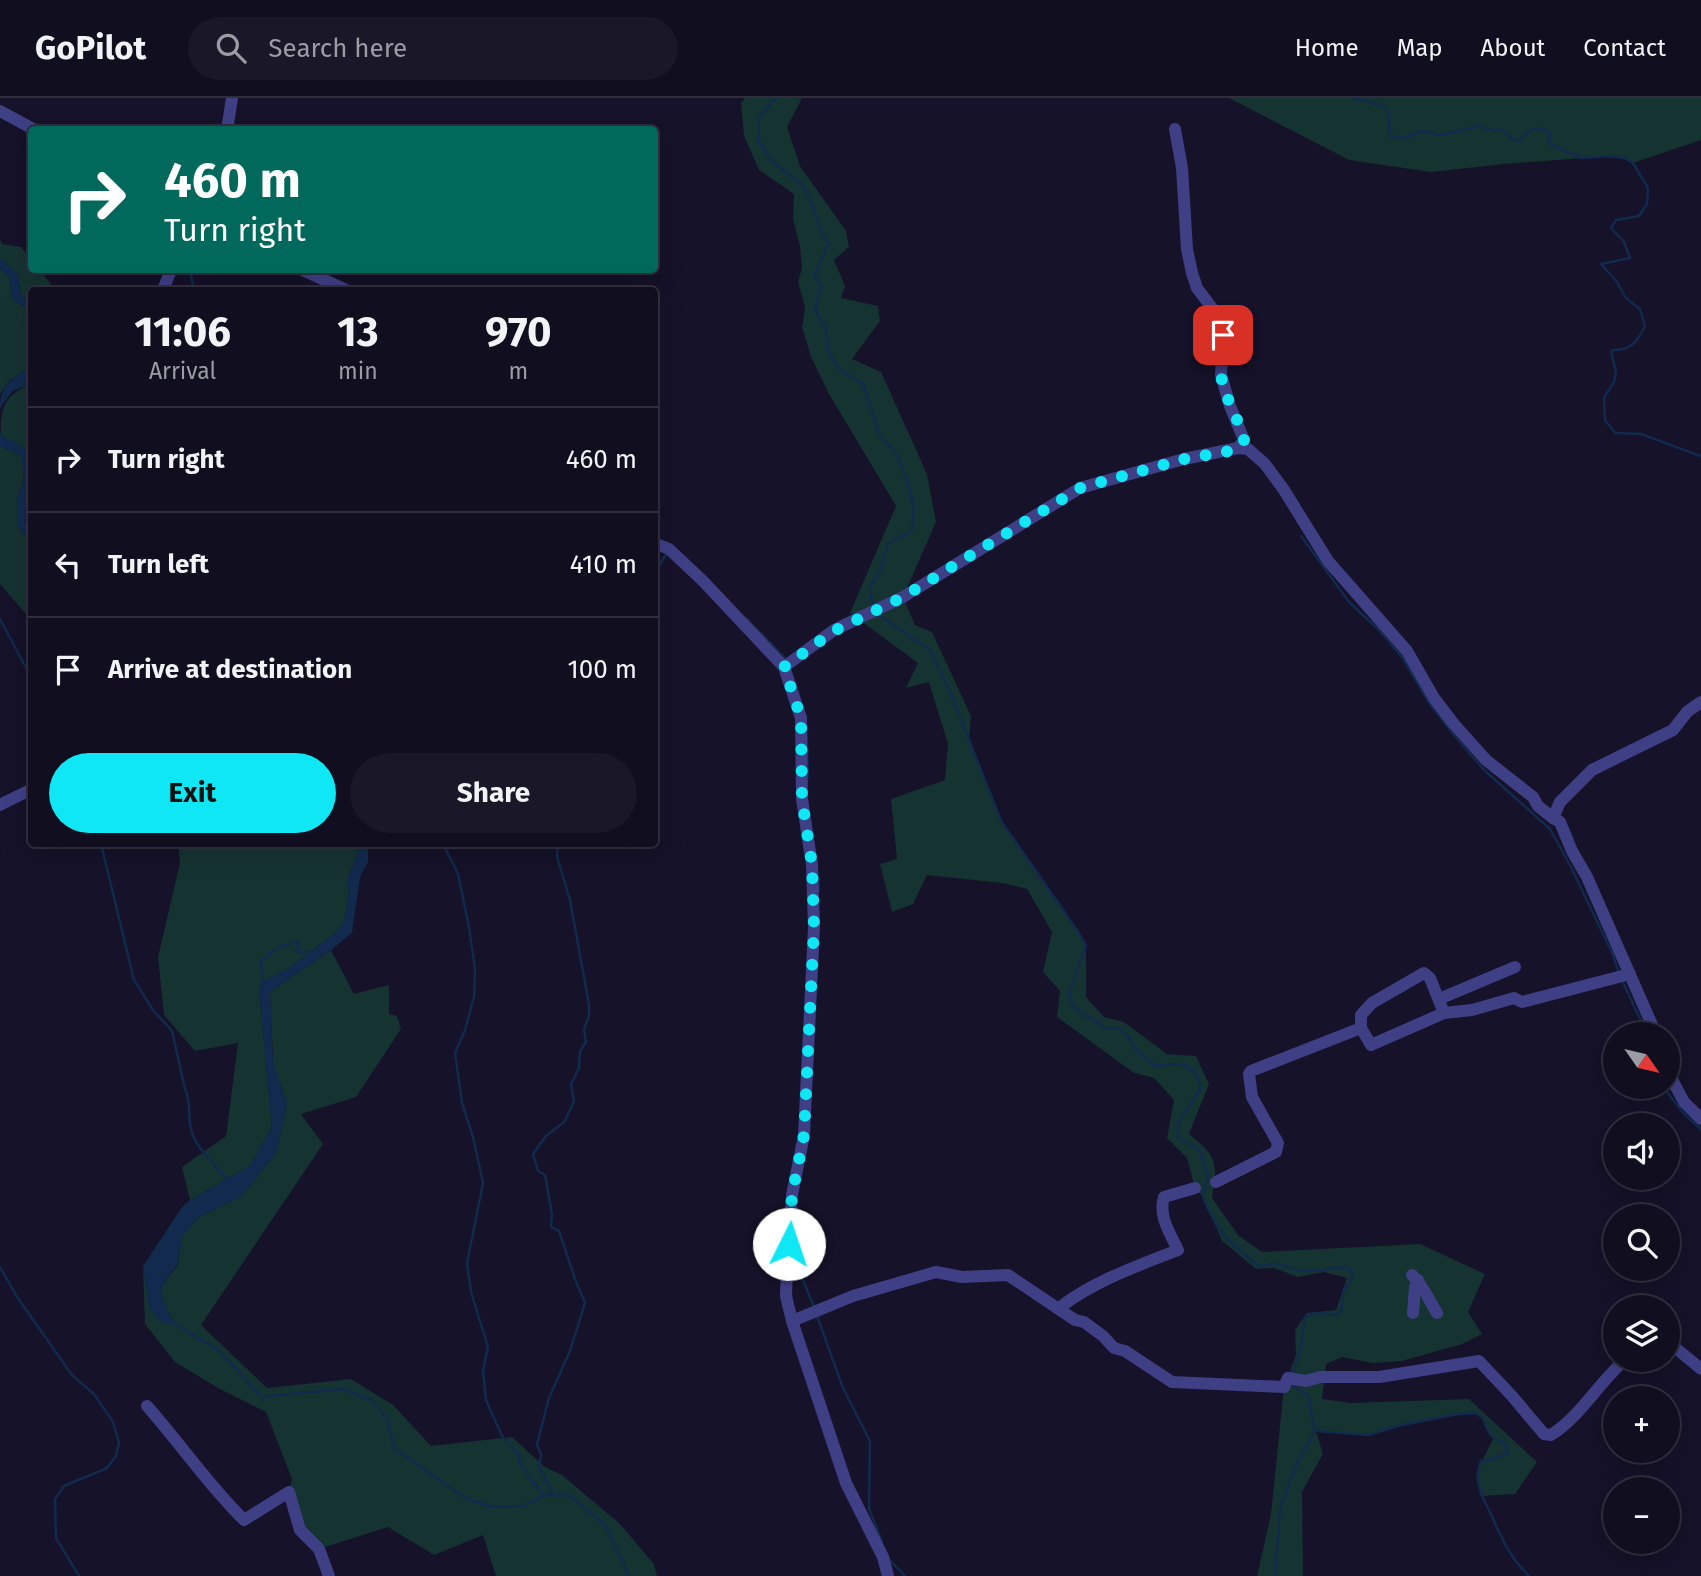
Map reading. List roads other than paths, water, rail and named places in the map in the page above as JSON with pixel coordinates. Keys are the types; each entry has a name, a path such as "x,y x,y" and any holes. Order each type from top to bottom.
{"street":[{"path":"228,126 232,98"},
{"path":"0,111 28,126"},
{"path":"1175,129 1182,168 1187,249 1196,288 1215,312 1223,335 1221,375 1244,440 1238,448"},
{"path":"309,273 340,287"},
{"path":"784,667 834,631 903,597 1080,488 1184,459 1238,448 1248,449 1265,464 1284,489 1328,561 1407,651 1434,698 1470,743 1486,760 1533,797 1538,806 1560,822 1651,1022"},
{"path":"658,545 668,549 703,581 784,667 801,718 802,799 812,865 814,927 804,1135 792,1195 786,1296 846,1483 883,1557 888,1576"},
{"path":"1553,817 1560,802 1592,770 1674,730 1687,712 1701,702"},
{"path":"0,805 28,791"},
{"path":"1439,999 1515,967"},
{"path":"1444,1013 1430,978 1424,972 1372,1003 1361,1014 1361,1028 1371,1045 1444,1013 1472,1010 1514,998 1522,1002 1630,974"},
{"path":"1216,1182 1276,1152 1278,1143 1252,1097 1249,1074 1251,1071 1361,1028"},
{"path":"1680,1094 1701,1119"},
{"path":"1059,1308 1116,1275 1178,1250 1161,1207 1164,1197 1195,1188"},
{"path":"792,1321 853,1296 936,1272 962,1277 1008,1276 1075,1320 1083,1322 1103,1336 1114,1348 1125,1351 1172,1382 1284,1387 1288,1378 1306,1381 1320,1377 1379,1377 1479,1361 1513,1396 1544,1434 1551,1435 1580,1409 1610,1372"},
{"path":"1413,1312 1415,1278 1437,1313"},
{"path":"1680,1352 1701,1369"},
{"path":"147,1406 173,1435 203,1476 244,1520 289,1493 300,1530 319,1549 329,1576"}],"water":[{"path":"0,258 18,274 21,296 28,299 28,310 12,299 10,277 0,269"},
{"path":"28,368 28,385 13,391 0,408 2,393 13,378"},
{"path":"0,430 1,435 28,452 28,506 25,521 28,526 28,541 17,525 17,498 24,479 21,456 0,446"},
{"path":"357,847 368,847 368,862 360,877 352,933 270,992 273,1063 287,1104 276,1153 242,1196 199,1217 182,1236 178,1263 160,1289 175,1324 161,1322 150,1309 143,1266 182,1207 250,1166 272,1127 259,990 263,981 286,970 334,934 344,922 349,893 347,880 357,856"}],"waterway":[{"path":"776,98 759,116 758,139 770,159 804,187 822,234 829,244 814,275 821,285 815,310 826,328 828,350 839,369 863,384 880,436 897,455 914,506 912,531 888,543 880,571 870,588 873,608"},
{"path":"1355,98 1386,107 1390,136 1404,138 1421,131 1442,135 1479,126 1495,131 1501,129 1519,141 1532,129 1543,129 1551,134 1548,143 1581,158 1610,156 1624,158 1633,163 1648,188 1647,204 1639,216 1616,220 1611,228 1624,242 1630,258 1601,264 1617,282 1626,298 1640,309 1645,326 1631,346 1611,351 1616,372 1614,382 1604,398 1605,420 1615,433 1641,434 1701,456"},
{"path":"191,273 193,287"},
{"path":"1301,536 1349,602 1379,630 1402,657 1430,704 1453,734 1484,770 1550,829 1613,955 1619,974"},
{"path":"658,567 667,553"},
{"path":"876,613 930,650 949,689 1001,821 1086,946 1069,994 1072,1004 1081,1014 1106,1028 1118,1028 1127,1035 1138,1052 1156,1066 1185,1066 1191,1068 1199,1079 1201,1088 1178,1123 1178,1138 1199,1149 1208,1176 1203,1197 1219,1229 1233,1245 1261,1267 1275,1264 1304,1271 1345,1267 1353,1272 1350,1283 1343,1292 1341,1311 1336,1315 1316,1313 1305,1317 1300,1352 1291,1376"},
{"path":"746,618 786,659"},
{"path":"0,619 28,672"},
{"path":"806,721 808,777"},
{"path":"102,847 134,980 153,1010 172,1031 195,1140 229,1182"},
{"path":"444,847 458,874 475,969 474,997 455,1053 462,1103 483,1183 467,1263 471,1292 488,1347 483,1371 486,1400 502,1436 517,1452 522,1467 544,1496"},
{"path":"553,1495 539,1467 541,1455 537,1444 549,1398 570,1351 585,1303 559,1231 551,1227 552,1214 545,1175 538,1171 533,1154 546,1136 564,1122 574,1102 571,1084 579,1068 580,1051 586,1042 584,1029 589,1016 570,900 557,857 558,847"},
{"path":"818,874 819,891"},
{"path":"263,984 261,961 279,947 299,941 296,951 310,953"},
{"path":"1622,980 1641,1022"},
{"path":"1672,1099 1701,1129"},
{"path":"793,1257 800,1261 801,1275 814,1307"},
{"path":"0,1267 17,1297 72,1375 94,1394 113,1422 119,1443 116,1456 107,1468 64,1486 55,1499 56,1538 79,1576"},
{"path":"817,1316 843,1388 870,1441 869,1508 882,1542"},
{"path":"174,1323 218,1350 262,1397 343,1389 371,1400 387,1418 394,1448 465,1498 492,1507 522,1506 547,1495 569,1495 605,1525 629,1576"},
{"path":"1275,1576 1280,1508 1298,1461 1315,1431 1308,1396 1291,1385"},
{"path":"1317,1431 1369,1435 1397,1426 1458,1414 1475,1413 1483,1418 1490,1434 1504,1442 1508,1453 1481,1461 1478,1477 1480,1491 1508,1549 1529,1576"},
{"path":"888,1558 905,1576"}]}
